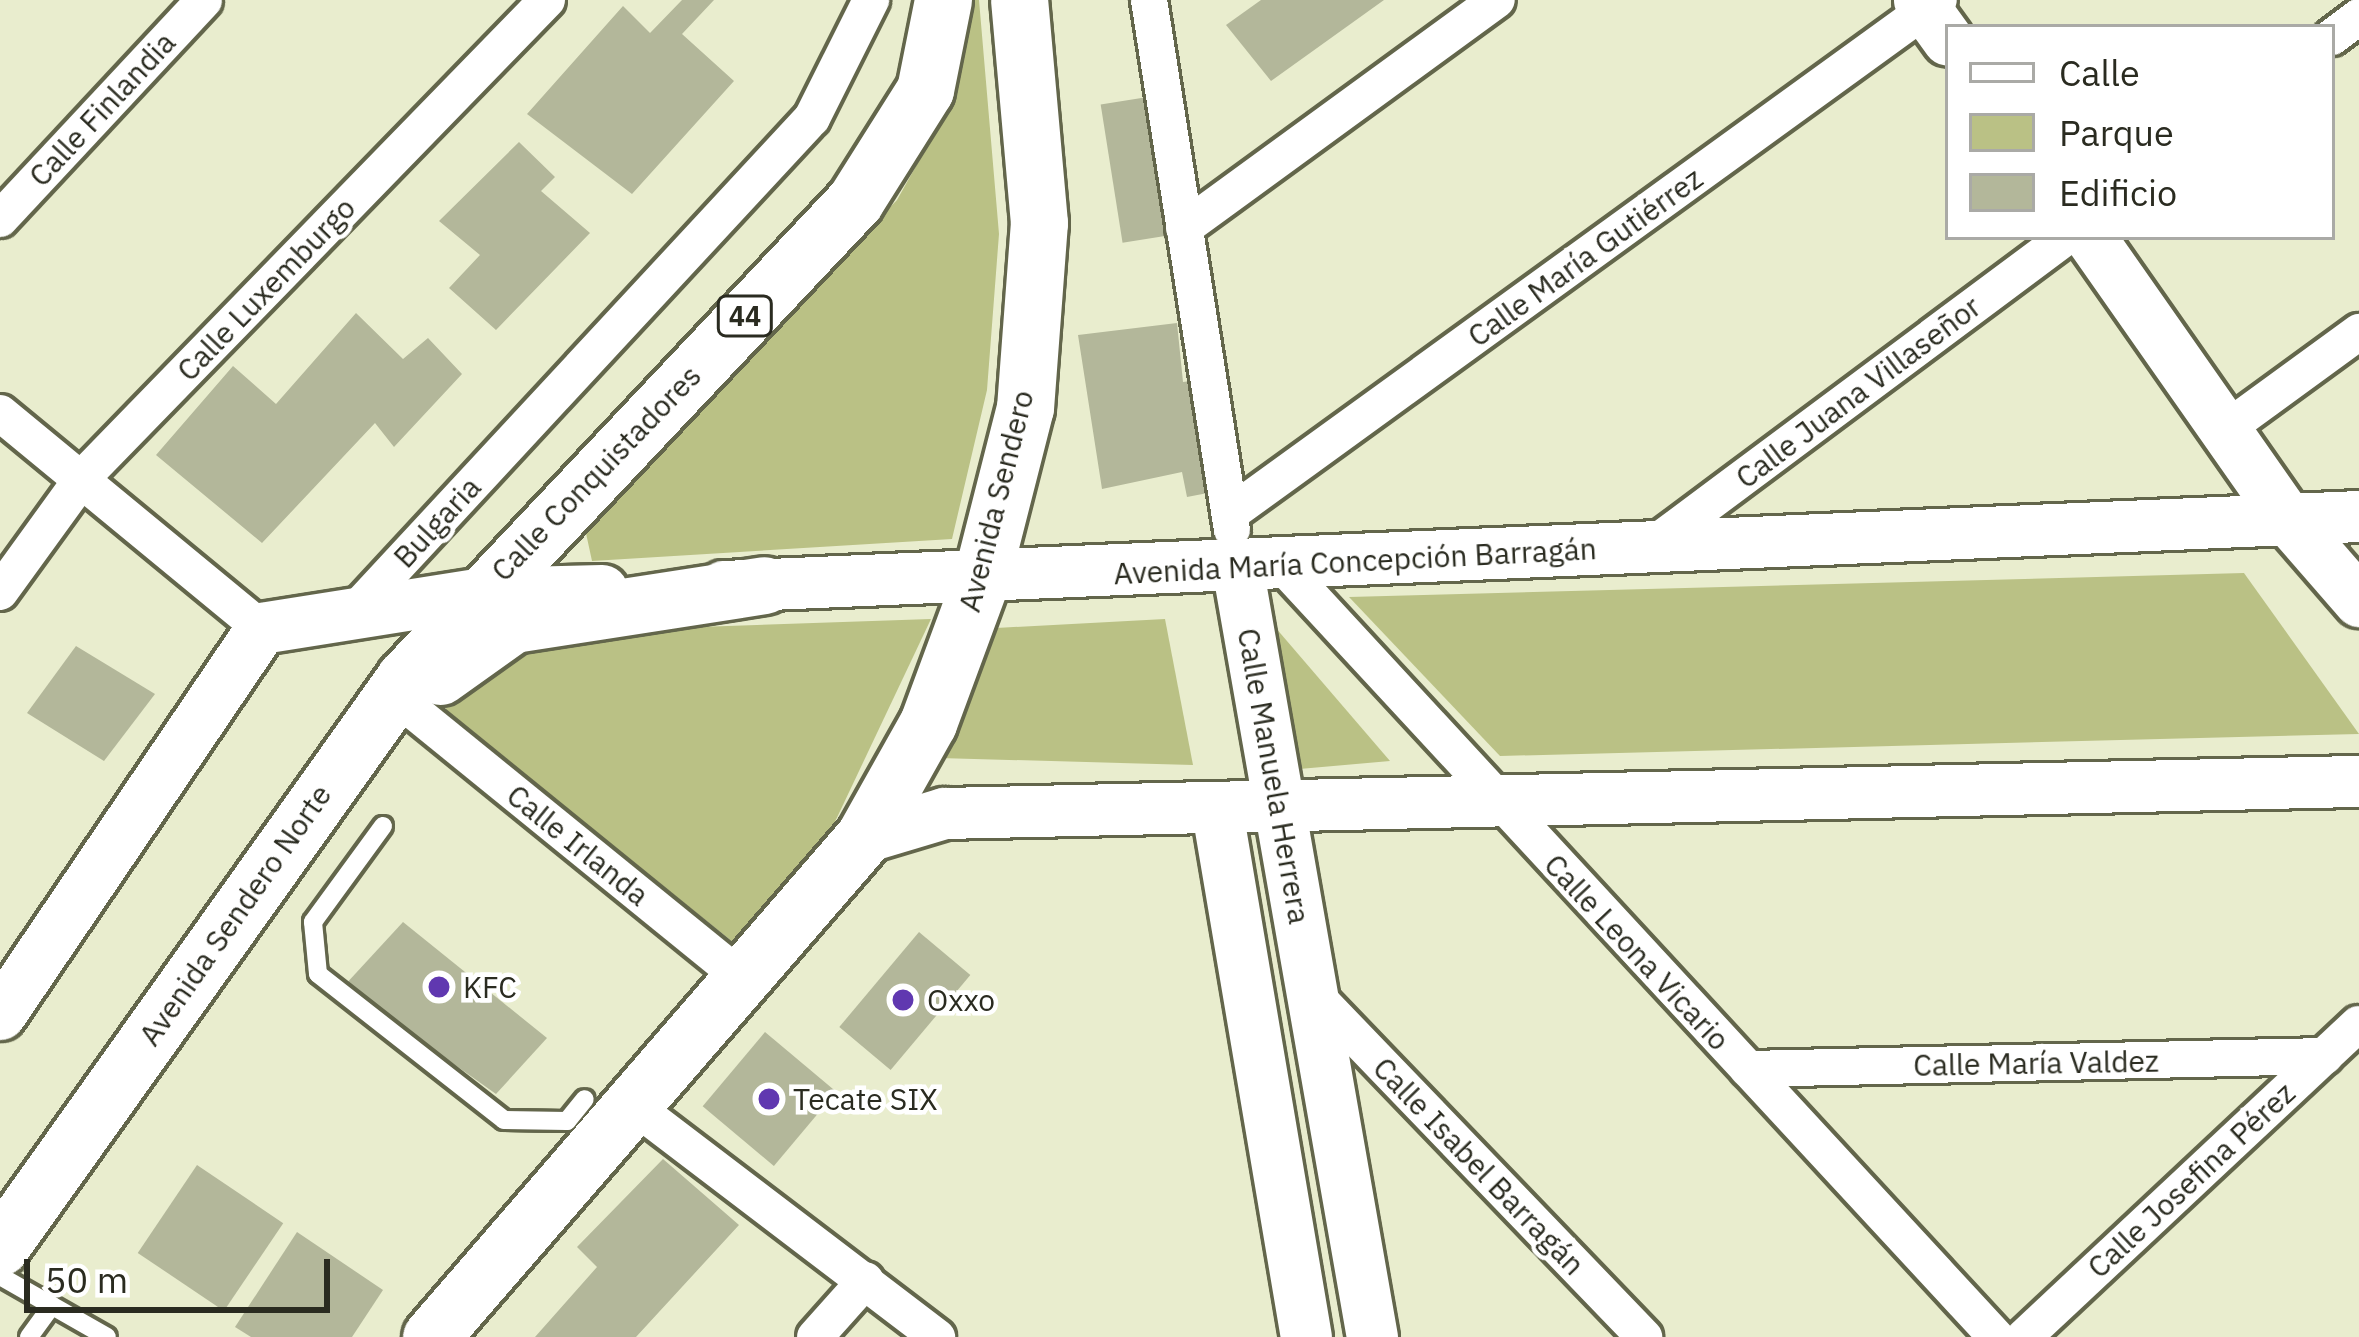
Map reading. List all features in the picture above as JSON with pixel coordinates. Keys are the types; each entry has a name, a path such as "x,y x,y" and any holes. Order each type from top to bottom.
{"main road":[{"name":"Calle Conquistadores","path":"482,593 854,201 925,90 943,0"},
{"name":"Avenida Sendero","path":"864,837 928,723 981,580 1025,408 1039,223 1019,0"},
{"path":"250,893 333,814 412,709 477,644 513,624 764,585"},
{"name":"Avenida Sendero Norte","path":"0,1247 405,678 482,593"},
{"path":"430,1337 610,1103 744,980 864,837"}],"street":[{"name":"Calle Finlandia","path":"0,218 204,0"},
{"name":"Calle Luxemburgo","path":"0,592 84,476 547,0"},
{"name":"Bulgaria","path":"353,614 812,118 872,0"},
{"name":"Calle Manuela Herrera","path":"1149,0 1231,513 1259,566 1274,803 1315,994 1372,1337"},
{"path":"1184,228 1497,0"},
{"name":"Calle María Gutiérrez","path":"1231,513 1933,12"},
{"name":"Calle Juana Villaseñor","path":"1650,547 2062,240"},
{"path":"2092,240 2285,516 2359,601"},
{"path":"2226,429 2359,332"},
{"path":"0,413 84,476 261,628"},
{"name":"Avenida María Concepción Barragán","path":"353,614 482,593 981,580 2359,516"},
{"name":"Calle Leona Vicario","path":"1259,566 1499,806 1996,1337"},
{"path":"0,1014 261,628 353,614"},
{"name":"Calle Irlanda","path":"412,709 744,980"},
{"path":"864,837 944,813 1217,811 1274,803 1499,806 2359,781"},
{"name":"Calle Manuela Herrera","path":"1217,811 1306,1337"},
{"name":"Calle Isabel Barragán","path":"1315,994 1644,1337"},
{"name":"Calle Josefina Pérez","path":"2024,1337 2359,1024"},
{"name":"Calle María Valdez","path":"1748,1069 2325,1056"},
{"path":"610,1103 866,1280 937,1337"},
{"path":"815,1337 866,1280"}],"lane":[{"path":"383,826 313,922 318,974 504,1120 568,1121 610,1103"},
{"path":"0,1276 107,1337"},
{"path":"29,1337 52,1306"}],"green space":[{"path":"964,0 979,0 999,234 987,390 952,539 592,561 584,524 897,200 957,93"},
{"path":"2244,573 2359,734 1500,756 1349,597"},
{"path":"1263,613 1390,761 1288,770"},
{"path":"931,619 833,826 743,950 445,712 452,687 524,633"},
{"path":"1165,619 1193,765 939,758 996,628"}],"building":[{"path":"682,0 714,0 682,34 734,81 632,194 527,114 623,6 650,33"},
{"path":"1261,0 1384,0 1271,81 1226,25"},
{"path":"1154,96 1176,234 1123,243 1101,104"},
{"path":"519,142 555,177 541,191 590,233 496,330 449,288 480,255 439,221"},
{"path":"356,313 403,359 428,338 462,374 394,447 375,423 262,543 156,455 233,366 276,404"},
{"path":"1177,323 1183,382 1206,379 1218,491 1187,497 1182,472 1102,489 1078,335"},
{"path":"76,646 155,694 104,761 27,713"},
{"path":"403,922 547,1038 496,1094 344,986"},
{"name":"Oxxo","path":"919,932 970,975 891,1070 839,1027"},
{"name":"Tecate SIX","path":"765,1032 836,1092 774,1166 703,1106"},
{"path":"663,1159 739,1225 636,1337 535,1337 597,1267 577,1247"},
{"path":"197,1165 283,1223 224,1311 138,1253"},
{"path":"297,1232 383,1290 352,1337 251,1337 235,1327"}],"place":[{"name":"KFC","path":"439,987"},
{"name":"Oxxo","path":"903,1000"},
{"name":"Tecate SIX","path":"769,1099"}]}
